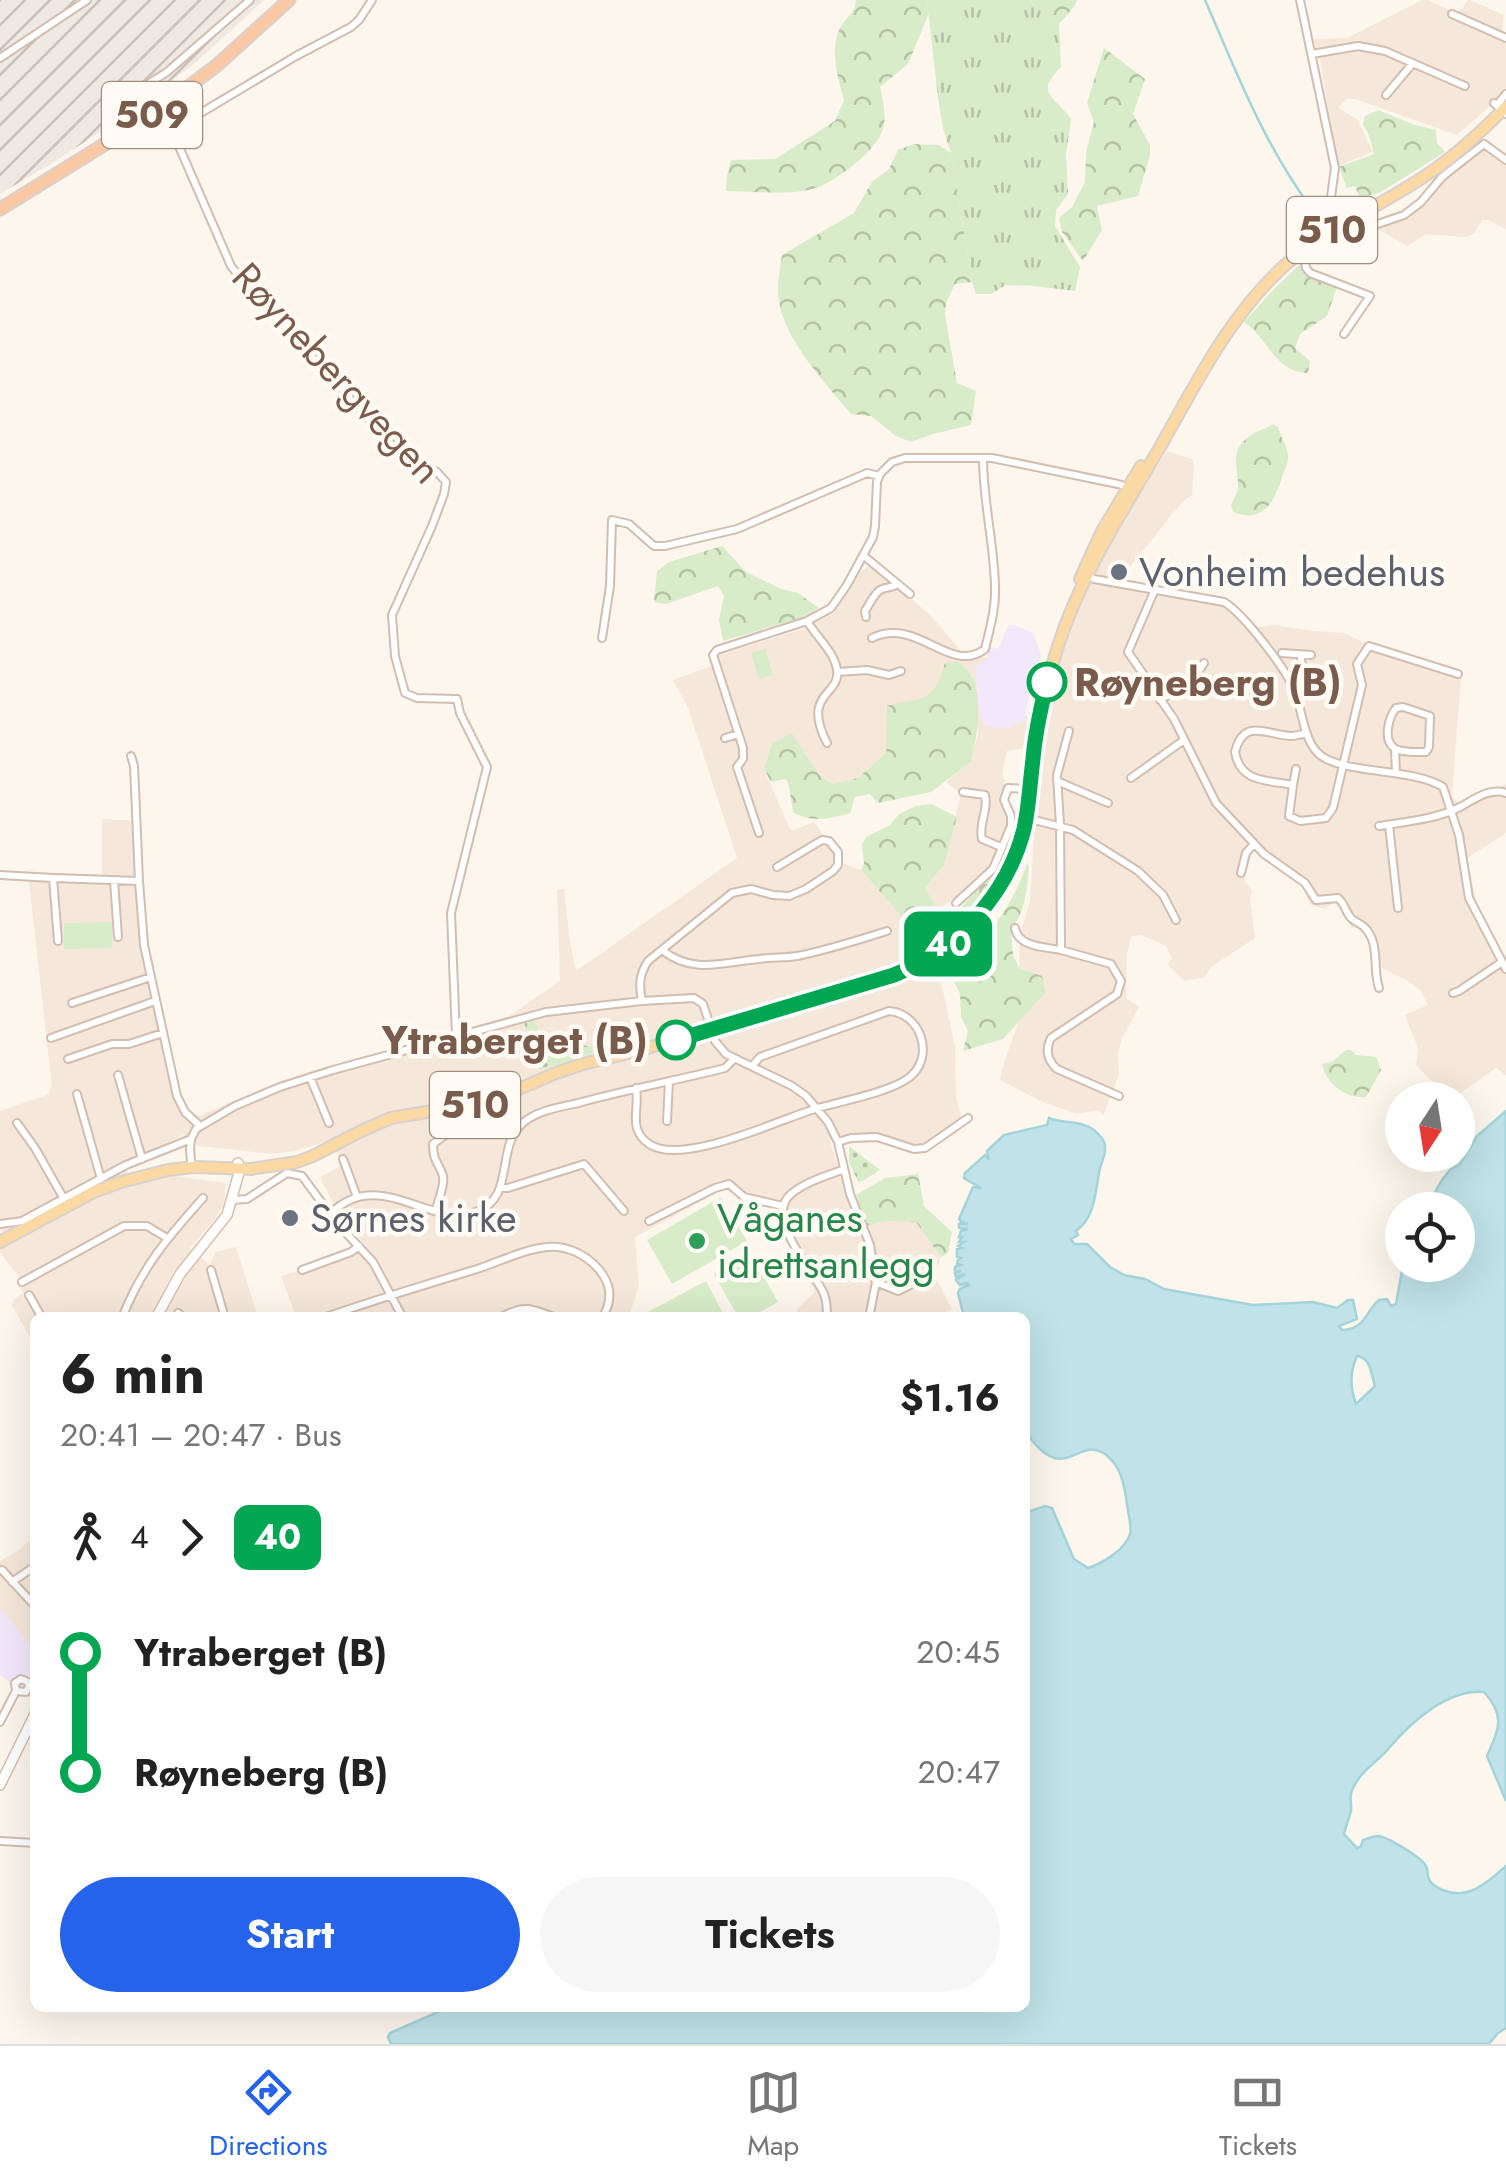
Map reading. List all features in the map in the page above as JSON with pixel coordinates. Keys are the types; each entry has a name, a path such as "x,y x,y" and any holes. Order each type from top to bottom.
{"highway":[{"name":"509","path":"0,206 140,116 212,61 280,0"},
{"name":"509","path":"0,206 144,120 216,66 289,0"}],"main road":[{"name":"510","path":"1024,817 1048,678 1096,541 1228,330 1286,265 1338,226 1432,172 1480,139 1502,109"},
{"name":"510","path":"0,1242 94,1192 143,1176 194,1163 237,1167 294,1156 392,1118 480,1104 566,1069 711,1030 877,980 920,963 969,926 1002,879 1024,817 1032,760"},
{"path":"159,1312 186,1266 224,1220 233,1197 237,1167"},
{"path":"0,1785 30,1724"}],"street":[{"path":"0,55 84,0"},
{"path":"129,96 167,72 250,0"},
{"name":"Røynebergvegen","path":"372,0 351,27 179,126 174,136 238,275 394,447 437,472 446,482 392,620 397,666 405,692 417,698 457,698 460,713 487,767 451,913 456,1036"},
{"path":"1300,0 1335,168 1330,204 1338,226"},
{"path":"1452,14 1506,38"},
{"path":"1312,54 1358,46 1385,50 1464,86"},
{"path":"1386,95 1413,63"},
{"path":"1502,109 1506,94"},
{"path":"1344,334 1370,296 1310,274 1305,262 1358,227 1404,215 1480,139 1506,160"},
{"path":"759,832 737,767 744,754 712,658 717,650 807,622 838,600 864,556 876,526 878,476 892,462 905,458 992,458 1110,483 1127,492"},
{"path":"872,638 887,633 916,636 967,658 986,650 995,585 983,458"},
{"path":"602,638 610,586 612,520 630,524 654,546 665,546 737,529 866,474 878,476"},
{"path":"864,556 910,594"},
{"path":"1087,572 1106,581 1224,602 1285,673 1320,756 1426,778 1443,786 1459,835 1469,898 1504,965 1453,992"},
{"path":"866,617 865,611 877,593 897,584"},
{"path":"1154,589 1128,652 1184,740 1216,802 1254,844 1305,883 1316,900 1342,900 1352,920 1366,928 1376,954 1378,988"},
{"path":"807,622 838,672 818,708 818,721 827,743"},
{"path":"1296,769 1288,814 1291,819 1307,822 1326,818 1333,808 1362,685 1357,664 1368,646 1458,674"},
{"path":"1282,653 1311,656"},
{"path":"1301,655 1318,694"},
{"path":"1160,700 1186,683 1204,663"},
{"path":"838,672 867,670 889,675 901,671"},
{"path":"1294,690 1311,682"},
{"path":"1403,708 1430,716 1426,752 1396,750 1391,746 1388,728 1391,712 1403,708"},
{"path":"1293,785 1248,775 1236,762 1235,749 1242,736 1252,731 1287,736 1308,734"},
{"path":"1061,950 1057,781 1069,732"},
{"path":"726,738 738,734"},
{"path":"1131,778 1184,740"},
{"path":"1396,750 1396,773"},
{"path":"131,756 144,945 154,1001 181,1106 200,1126"},
{"path":"1057,781 1108,802"},
{"path":"956,903 993,870 1011,826 1005,792 1008,788 1026,789"},
{"path":"1379,826 1452,811 1498,790 1506,793"},
{"path":"963,792 986,795 982,839 1001,847"},
{"path":"1024,817 1082,834 1138,872 1162,895 1176,920"},
{"path":"1389,825 1398,908"},
{"path":"642,1001 639,984 648,961 732,893 752,889 789,896 838,866 838,852 822,840 778,867"},
{"path":"1241,873 1246,853 1254,844"},
{"path":"0,875 139,881"},
{"path":"52,878 58,941"},
{"path":"114,880 118,937"},
{"path":"1015,928 1020,941 1111,964 1118,972 1121,981 1117,994 1051,1038 1048,1058 1057,1068 1119,1096"},
{"path":"662,950 687,962 718,966 798,956 888,931"},
{"path":"72,1003 151,978"},
{"path":"0,1224 22,1221 142,1159 191,1139 200,1126 249,1099 310,1077 546,1012 694,998 703,1004 720,1048 734,1059 792,1086 828,1122 838,1142 842,1170 870,1245 876,1282 870,1312"},
{"path":"51,1038 154,1001"},
{"path":"636,1088 634,1118 640,1134 650,1144 668,1150 741,1137 817,1108 888,1088 912,1075 921,1059 922,1046 912,1020 890,1011 760,1057 752,1066"},
{"path":"68,1059 164,1033"},
{"path":"330,1214 357,1197 380,1196 451,1214 473,1214 490,1204 502,1188 508,1147 523,1122 550,1110 725,1068 734,1059"},
{"path":"118,1074 142,1159"},
{"path":"310,1077 330,1123"},
{"path":"667,1121 669,1081"},
{"path":"77,1094 101,1179"},
{"path":"838,1142 877,1137 914,1149 925,1148 968,1118"},
{"path":"17,1123 64,1199"},
{"path":"436,1210 443,1176 435,1162 434,1144 448,1133"},
{"path":"191,1139 194,1163"},
{"path":"344,1160 357,1197"},
{"path":"502,1188 584,1164 624,1211"},
{"path":"826,1312 824,1295 784,1222 784,1206 792,1193 842,1170"},
{"path":"233,1197 247,1200 284,1174 294,1173 306,1180 373,1262 400,1312"},
{"path":"649,1221 729,1184 744,1197 784,1206"},
{"path":"125,1312 138,1281 167,1238 202,1198"},
{"path":"22,1282 124,1226 147,1226 167,1238"},
{"path":"302,1270 359,1246"},
{"path":"341,1312 545,1247 559,1247 592,1262 610,1289 605,1312"},
{"path":"211,1270 222,1312"},
{"path":"876,1282 898,1291 918,1281"},
{"path":"29,1295 39,1312"},
{"path":"510,1312 517,1308 538,1312"},
{"path":"12,1582 30,1569"},
{"path":"2,1570 30,1601"},
{"path":"0,1722 16,1691"},
{"path":"0,1841 30,1843"}],"shaded area":[{"path":"0,0 264,0 200,59 146,101 0,194"},
{"path":"1422,0 1454,12 1470,0 1504,15 1506,88 1457,135 1346,99 1338,108 1357,119 1373,152 1335,167 1320,59 1313,39 1347,38"},
{"path":"1493,145 1506,154 1506,229 1482,220 1467,237 1426,234 1408,246 1375,228 1408,214 1440,178"},
{"path":"1167,451 1192,459 1192,495 1129,568 1126,582 1223,598 1252,628 1275,625 1345,633 1371,646 1456,669 1461,676 1452,797 1462,802 1506,784 1506,833 1467,858 1478,909 1506,958 1506,1075 1496,1068 1475,1083 1433,1082 1416,1065 1418,1048 1405,1015 1428,1005 1421,991 1373,964 1374,955 1362,928 1351,928 1339,904 1324,908 1310,904 1302,885 1255,850 1244,866 1245,881 1252,891 1255,938 1211,967 1205,977 1184,981 1167,964 1172,958 1166,946 1141,935 1131,936 1126,998 1139,1007 1122,1038 1119,1075 1103,1115 1099,1110 1077,1114 1000,1080 1019,1021 1046,991 1042,976 1019,968 1020,933 1030,901 1041,757 1022,749 1007,751 1001,796 1009,823 985,875 936,910 925,888 944,865 961,794 946,782 971,762 978,733 973,677 958,662 928,697 913,700 886,753 858,778 833,784 819,775 792,733 765,772 791,831 814,822 843,863 861,870 914,931 941,982 955,1046 956,1097 962,1119 928,1144 912,1146 882,1136 830,1141 857,1228 888,1221 917,1221 941,1257 935,1276 952,1309 797,1312 815,1292 779,1228 778,1208 728,1187 635,1237 639,1285 631,1312 294,1312 281,1276 358,1254 366,1245 339,1215 320,1177 342,1165 332,1140 271,1154 198,1146 183,1135 124,1164 131,1181 167,1175 226,1183 223,1206 190,1248 210,1265 215,1252 236,1247 256,1312 30,1312 30,1337 12,1306 23,1293 18,1284 20,1279 0,1252 9,1243 0,1229 0,1111 47,1095 52,1087 28,873 102,875 102,819 138,821 148,950 181,1095 192,1114 199,1116 312,1071 508,1017 560,981 557,889 564,889 576,971 737,858 688,708 673,680 712,666 719,655 803,629 834,613 861,571 871,565 929,614 962,652 1025,666 1020,714 1043,722 1063,645 1110,540"},
{"path":"1008,626 1033,633 1041,655 1024,720 1008,729 985,726 979,711 975,667 986,660 990,647 998,649"},
{"path":"30,1540 30,1646 0,1612 0,1561"},
{"path":"0,1608 30,1645 30,1697 0,1675"}],"green space":[{"path":"856,0 927,0 929,13 908,64 880,87 884,123 877,141 846,171 811,189 726,191 731,160 775,159 835,121 844,100 835,45"},
{"path":"927,0 1030,0 1059,24 1061,67 1048,89 1071,119 1066,154 1068,194 1056,210 1055,226 1080,267 1075,291 1006,285 991,294 976,294 938,98"},
{"path":"1030,0 1077,0 1059,24"},
{"path":"1104,48 1145,79 1133,114 1150,145 1150,155 1138,196 1097,206 1102,230 1083,261 1062,232 1059,218 1072,207 1085,182 1086,152 1094,122 1087,103"},
{"path":"1378,110 1436,130 1437,143 1445,152 1381,192 1360,199 1355,186 1347,188 1339,167 1374,154 1363,125 1365,116"},
{"path":"914,144 939,145 951,153 972,282 955,284 945,315 957,383 976,391 971,425 911,442 896,436 871,416 851,414 798,347 783,317 778,290 782,255 854,213 872,182 889,169 898,150"},
{"path":"1299,265 1312,278 1337,287 1327,316 1300,334 1295,348 1310,361 1308,373 1279,361 1244,322"},
{"path":"1273,424 1278,427 1288,454 1276,493 1260,512 1233,512 1239,448 1251,435"},
{"path":"722,546 746,572 798,593 819,608 801,618 723,641 719,620 724,596 718,586 666,604 654,602 657,571 669,562"},
{"path":"765,649 773,675 759,679 751,653"},
{"path":"958,662 973,677 978,700 971,762 931,792 878,803 870,794 855,797 850,813 828,818 806,818 793,812 786,779 771,782 764,769 772,744 792,733 819,775 833,784 858,778 886,753 887,706 925,696 936,686 945,663"},
{"path":"931,804 957,817 944,865 925,888 944,921 959,910 995,869 999,870 956,930 941,942 927,943 925,950 914,931 861,870 862,845 866,837 890,825 899,814"},
{"path":"1027,863 1025,899 1011,929 1013,955 1019,968 1042,976 1046,992 1003,1039 963,1051 968,1032 961,1016 960,994 945,963 958,946 973,947 991,929 1018,887"},
{"path":"112,922 112,948 64,949 64,923"},
{"path":"534,1019 542,1041 598,1047 600,1051 540,1070 524,1022"},
{"path":"1346,1050 1376,1057 1381,1070 1366,1097 1344,1093 1324,1071 1322,1064"},
{"path":"849,1146 880,1170 859,1183 849,1163"},
{"path":"918,1174 924,1206 952,1232 948,1253 941,1257 916,1222 888,1221 866,1226 856,1195 885,1178"},
{"name":"Våganes idrettsanlegg","path":"721,1197 747,1241 672,1284 647,1240"},
{"path":"750,1253 778,1302 760,1312 735,1312 714,1274"},
{"path":"706,1281 722,1312 648,1312"}],"water":[{"path":"1506,1111 1506,1801 1487,1756 1498,1716 1484,1692 1471,1692 1444,1701 1420,1717 1361,1776 1350,1797 1351,1811 1344,1834 1357,1848 1363,1840 1377,1836 1397,1844 1423,1862 1434,1886 1452,1893 1477,1888 1506,1866 1506,2028 1489,2044 391,2044 390,2033 438,2012 1030,2012 1030,1511 1045,1506 1052,1508 1074,1559 1088,1568 1118,1550 1127,1540 1131,1526 1122,1480 1111,1459 1095,1450 1060,1459 1039,1448 1030,1437 1030,1312 963,1312 958,1293 969,1285 960,1285 956,1280 965,1274 956,1277 961,1271 955,1272 955,1267 961,1265 957,1264 961,1258 957,1257 957,1249 964,1242 959,1242 961,1231 968,1229 959,1228 959,1224 968,1224 959,1219 973,1187 981,1188 964,1178 965,1173 985,1155 989,1160 987,1151 1004,1135 1047,1125 1049,1118 1089,1127 1102,1139 1105,1150 1093,1205 1076,1231 1078,1235 1071,1239 1074,1244 1087,1244 1110,1267 1164,1289 1253,1305 1313,1302 1337,1308 1353,1300 1357,1319 1339,1326 1342,1330 1356,1327 1379,1300 1387,1299 1391,1306 1396,1304 1400,1282 1475,1282 1475,1192 1435,1192 1448,1172 1475,1172 1475,1139","holes":["1357,1356 1370,1367 1375,1386 1356,1404 1352,1374"]}],"waterway":[{"path":"1205,0 1264,131 1309,205"}],"bus line":[{"name":"40","path":"676,1040 894,975 940,950 969,926 1008,872 1019,846 1047,682"}],"place":[{"name":"Vonheim bedehus","path":"1119,572"},
{"name":"Røyneberg (B)","path":"1047,682"},
{"name":"Ytraberget (B)","path":"676,1040"},
{"name":"Sørnes kirke","path":"290,1218"},
{"name":"Våganes idrettsanlegg","path":"697,1241"}]}
